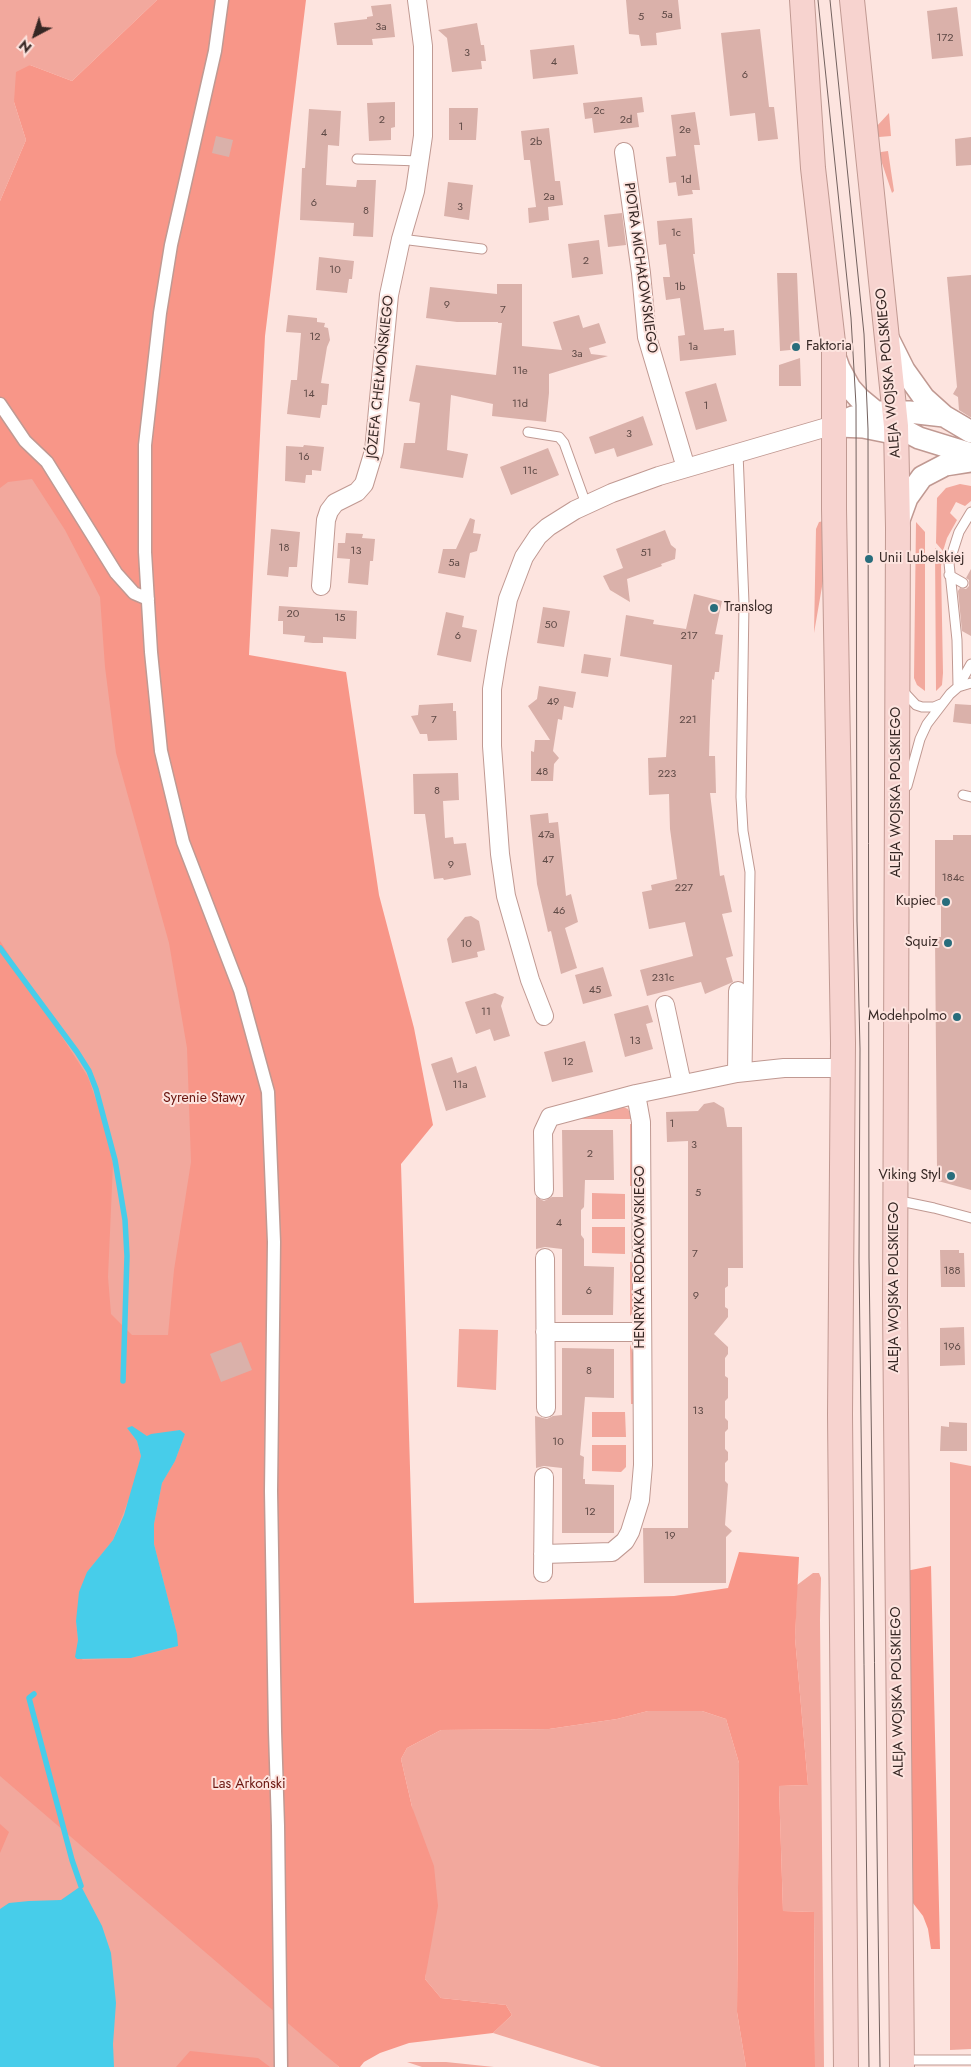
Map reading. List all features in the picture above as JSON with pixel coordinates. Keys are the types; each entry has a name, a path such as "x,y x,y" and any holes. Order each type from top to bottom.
{"main road":[{"path":"802,0 813,168 834,351 843,1068 840,1414 846,2067"},
{"name":"ALEJA WOJSKA POLSKIEGO","path":"852,0 888,338 898,528 897,1051 894,1202 902,2064"}],"street":[{"path":"222,0 215,51 171,245 152,380 145,445 145,552 161,751 183,842 240,990 268,1092 274,1259 271,1491 274,1731 278,1826 280,2067"},
{"name":"JÓZEFA CHEŁMOŃSKIEGO","path":"321,586 326,520 329,511 335,503 358,492 364,484 370,470 374,451 389,295 401,239 416,191 423,136 424,69 421,23 417,0"},
{"name":"PIOTRA MICHAŁOWSKIEGO","path":"624,152 641,273 647,337 686,468"},
{"path":"888,338 896,356 914,385 944,416 971,432"},
{"name":"ALEJA WOJSKA POLSKIEGO","path":"834,351 839,368 850,388 859,398 891,421"},
{"path":"0,404 25,441 52,468 116,574 134,593 148,599"},
{"path":"891,421 921,413 944,416"},
{"name":"ALEJA WOJSKA POLSKIEGO","path":"834,426 853,417 891,421"},
{"path":"891,421 931,442 971,454"},
{"name":"ALEJA WOJSKA POLSKIEGO","path":"834,426 863,428 891,421"},
{"path":"544,1016 530,980 506,896 500,854 492,746 492,688 508,599 524,557 538,536 548,527 586,504 636,484 686,468 834,426"},
{"path":"898,528 900,515 908,498 922,477 944,465 971,461"},
{"path":"738,991 742,1073"},
{"path":"665,1005 682,1084"},
{"path":"544,1190 543,1132 550,1117 636,1094 742,1073 784,1068 843,1068"},
{"name":"HENRYKA RODAKOWSKIEGO","path":"543,1554 612,1552 625,1541 630,1532 640,1500 643,1475 641,1122 636,1094"},
{"path":"545,1258 546,1408"},
{"path":"545,1332 642,1332"},
{"path":"543,1573 544,1477"}],"lane":[{"path":"357,159 420,161"},
{"path":"401,239 482,249"},
{"path":"528,432 559,437 564,443 586,504"},
{"path":"738,453 744,603 741,798 742,831 750,872 742,1073"},
{"path":"958,686 957,640 949,575 950,556 959,532 971,512"},
{"path":"949,575 963,583"},
{"path":"957,640 962,631"},
{"path":"896,833 912,762 920,739 928,724 943,702 958,686 971,664"},
{"path":"897,677 904,695 916,706 927,708 943,702"},
{"path":"958,686 971,683"},
{"path":"894,1202 915,1204 971,1218"},
{"path":"902,2064 971,2060"}],"green space":[{"path":"0,0 157,0 72,81 30,65 14,102 26,140 0,201"},
{"name":"Las Arkoński","path":"157,0 306,0 265,336 249,655 346,672 379,895 414,1028 433,1125 401,1164 414,1603 674,1596 728,1588 739,1552 799,1557 795,1638 808,1785 779,1786 783,1911 814,1912 815,2067 746,2067 737,2012 739,1763 726,1719 702,1711 648,1711 617,1719 549,1729 441,1730 407,1748 401,1759 412,1807 434,1866 438,1906 425,1979 441,1998 506,2005 512,2015 493,2033 409,2043 380,2053 364,2062 360,2067 339,2067 0,1776 0,941 88,1077 102,1117 113,1164 108,1277 111,1314 132,1335 168,1335 174,1270 191,1162 187,1048 169,943 116,753 105,667 100,597 65,530 32,479 8,482 0,488 0,201 26,140 14,102 16,72 30,65 72,81","holes":["132,1427 147,1436 180,1430 185,1434 175,1461 162,1483 154,1524 154,1544 177,1634 171,1648 131,1658 83,1660 77,1655 76,1621 87,1572 113,1540 132,1491 141,1456 137,1441 127,1428"]},
{"path":"889,113 891,136 879,137 876,127"},
{"path":"888,151 894,191 892,193 879,154"},
{"name":"Las Arkoński","path":"0,282 257,333 245,658 396,1166 327,2056 339,2067 0,2067"},
{"path":"960,484 971,486 971,501 965,506 956,502 950,513 957,520 947,538 943,551 936,543 937,498 946,488"},
{"path":"824,521 824,575 814,633 816,529 819,522"},
{"path":"916,522 925,532 925,691 917,685 914,678"},
{"path":"935,548 943,554 941,566 943,673 942,685 936,691"},
{"path":"619,1105 628,1109 633,1119 573,1119"},
{"path":"630,1124 633,1124 633,1186 630,1186"},
{"path":"592,1193 625,1194 625,1219 592,1219"},
{"path":"592,1227 625,1227 625,1254 592,1253"},
{"path":"630,1262 633,1262 633,1312 630,1316"},
{"path":"459,1329 498,1330 496,1390 457,1387"},
{"path":"630,1344 634,1356 634,1404 631,1404"},
{"path":"592,1412 625,1412 626,1437 592,1437"},
{"path":"592,1445 626,1445 626,1467 621,1472 592,1471"},
{"path":"950,1462 971,1466 971,2049 950,2050"},
{"path":"931,1566 940,1949 931,1949 928,1929 923,1916 909,1898 906,1571"},
{"path":"813,1573 819,1573 821,1578 824,2067 815,2067 814,1912 783,1911 779,1786 808,1785 795,1638 797,1585"},
{"path":"648,1711 702,1711 726,1719 739,1763 737,2012 746,2067 601,2067 493,2033 512,2015 506,2005 441,1998 425,1979 428,1952 412,1807 401,1759 407,1748 441,1730 549,1729 617,1719"},
{"path":"0,1824 9,1832 0,1853"},
{"path":"190,2051 258,2058 270,2067 176,2067"},
{"path":"407,2062 446,2062 494,2067 422,2067"}],"water":[{"path":"132,1426 147,1436 180,1430 185,1434 175,1461 162,1483 154,1524 154,1544 177,1634 178,1646 131,1658 77,1659 75,1657 78,1640 76,1621 79,1592 87,1572 113,1540 124,1515 141,1456 137,1441 127,1428"},
{"path":"81,1886 102,1926 111,1953 116,2003 113,2044 114,2067 0,2067 0,1909 9,1903 61,1900"}],"building":[{"path":"626,0 678,0 681,29 656,33 657,45 641,46 639,35 629,34"},
{"path":"391,4 395,37 372,39 373,45 337,45 334,23 367,19 367,17 373,16 371,6"},
{"path":"957,7 963,56 932,59 927,11"},
{"path":"477,23 481,45 484,45 486,61 481,61 482,69 452,72 447,38 438,30"},
{"path":"760,29 769,107 774,107 778,139 758,141 755,113 730,116 721,33"},
{"path":"574,45 578,74 533,79 530,50"},
{"path":"642,97 644,112 637,113 639,127 594,133 592,118 585,119 583,103"},
{"path":"395,102 395,127 391,128 391,140 369,141 367,103"},
{"path":"449,108 478,108 476,140 449,140"},
{"path":"309,109 341,111 339,146 328,145 326,185 356,187 357,180 376,180 373,237 353,236 354,223 300,220 302,168 305,168"},
{"path":"695,112 700,145 694,145 700,190 692,190 693,194 678,196 676,182 669,183 666,157 676,156 671,115"},
{"path":"549,128 555,181 560,181 563,205 548,207 549,220 529,223 528,208 536,207 530,160 524,160 521,131"},
{"path":"216,136 233,140 229,157 212,153"},
{"path":"971,137 971,165 956,166 955,139"},
{"path":"448,182 473,185 469,220 444,216"},
{"path":"622,213 626,245 608,247 604,215"},
{"path":"692,218 695,254 693,254 704,330 724,328 724,331 734,330 736,355 680,361 678,336 685,335 680,298 666,300 663,277 670,277 666,244 659,245 657,221"},
{"path":"599,240 603,274 572,278 568,244"},
{"path":"319,257 354,261 352,279 349,279 347,293 316,290"},
{"path":"777,273 797,273 800,349 780,351"},
{"path":"971,275 970,417 959,410 958,397 953,394 957,387 947,277"},
{"path":"497,284 522,284 522,346 562,350 553,322 579,315 583,328 599,323 606,343 589,348 591,354 608,356 549,374 546,422 492,416 493,404 451,395 447,450 468,454 463,478 400,468 404,443 415,443 420,403 409,401 416,365 496,375 502,323 457,322 426,318 430,287 497,294"},
{"path":"288,315 317,318 317,322 325,323 324,327 328,328 330,340 327,347 321,383 329,384 327,405 322,405 320,418 287,414 291,380 297,380 301,333 286,332"},
{"path":"800,358 801,386 779,386 779,365"},
{"path":"716,383 727,421 696,430 685,392"},
{"path":"643,416 653,445 617,457 614,448 595,454 589,437"},
{"path":"304,445 324,447 321,471 312,470 312,475 306,475 305,483 285,481 286,446 303,447"},
{"path":"548,448 559,475 511,495 500,467"},
{"path":"470,518 475,520 473,533 481,534 477,551 470,553 465,578 438,573 443,549 456,549"},
{"path":"271,529 300,532 297,567 289,567 288,577 267,575"},
{"path":"665,530 671,545 676,549 675,559 627,579 630,602 610,590 603,576 623,568 616,549"},
{"path":"346,533 363,534 362,538 375,539 373,561 370,561 368,585 348,583 350,559 337,558 338,543 345,543"},
{"path":"971,569 971,636 962,631 958,591 960,588 966,589 969,586 969,580 966,578"},
{"path":"694,594 722,601 715,634 723,635 719,672 715,672 714,680 712,679 710,720 709,756 715,756 716,793 710,793 720,876 724,875 732,912 722,914 733,956 726,958 733,982 705,994 701,982 647,996 640,970 693,956 685,922 649,929 642,892 652,890 651,885 677,879 670,829 669,794 649,795 648,758 666,757 672,665 620,656 626,615 654,620 653,624 686,629"},
{"path":"279,606 357,611 356,639 323,637 323,643 313,643 304,642 305,636 283,634 283,621 278,621"},
{"path":"543,607 570,611 564,647 537,643"},
{"path":"446,612 464,616 462,627 477,630 471,662 437,655"},
{"path":"584,654 611,658 608,677 581,673"},
{"path":"539,686 576,692 573,708 564,706 562,720 558,719 553,751 559,758 554,764 553,781 531,781 531,751 534,752 535,740 550,740 528,706 537,699"},
{"path":"453,703 453,711 456,711 457,740 428,741 427,734 420,734 411,716 418,715 419,705"},
{"path":"955,704 971,705 971,724 953,722"},
{"path":"458,773 459,800 443,801 445,838 453,837 454,844 466,843 471,875 444,880 443,878 434,879 425,814 414,814 413,774"},
{"path":"548,813 549,823 558,822 566,896 571,894 578,922 565,928 577,968 561,974 551,931 548,932 537,884 530,815"},
{"path":"953,835 971,835 971,1190 938,1181 937,1169 935,937 941,937 941,905 935,905 935,840 953,840"},
{"path":"471,916 479,921 485,950 477,952 478,957 452,963 447,939 465,917"},
{"path":"603,967 612,996 583,1004 575,975"},
{"path":"495,993 504,997 501,1006 510,1036 494,1041 490,1029 476,1034 465,1002"},
{"path":"648,1005 653,1022 646,1024 653,1049 625,1057 614,1014"},
{"path":"585,1041 593,1072 552,1082 544,1052"},
{"path":"452,1057 457,1073 476,1066 486,1097 446,1111 431,1064"},
{"path":"714,1102 724,1108 727,1127 742,1127 743,1268 728,1268 725,1307 728,1309 728,1317 714,1334 728,1347 728,1354 725,1358 728,1398 725,1401 725,1418 728,1421 728,1429 725,1432 725,1449 728,1452 728,1460 725,1463 725,1481 728,1484 725,1525 732,1531 726,1537 726,1583 644,1583 643,1528 688,1528 688,1141 667,1142 666,1112 698,1111 704,1104"},
{"path":"562,1130 613,1130 614,1180 585,1180 584,1207 581,1210 581,1235 584,1239 584,1266 614,1267 613,1315 562,1315 562,1249 545,1247 536,1249 536,1197 544,1201 552,1197 563,1197"},
{"path":"940,1250 959,1250 959,1253 964,1253 965,1287 941,1287"},
{"path":"964,1327 965,1365 940,1366 940,1328"},
{"path":"241,1342 252,1370 221,1382 210,1354"},
{"path":"562,1348 614,1349 614,1398 585,1397 580,1455 584,1457 583,1479 585,1479 585,1484 614,1485 614,1533 562,1533 562,1468 544,1466 536,1468 535,1416 547,1419 562,1415"},
{"path":"949,1422 967,1423 967,1451 940,1451 941,1426 949,1427"}],"waterway":[{"path":"0,948 77,1052 89,1071 96,1089 115,1160 125,1220 127,1256 123,1381"},
{"path":"34,1694 29,1698 72,1860 81,1886"}],"tram line":[{"path":"818,0 851,318 856,405 857,921 860,1049 859,1261 869,2067"},
{"path":"830,0 864,334 868,429 869,1258 880,2067"}],"place":[{"name":"Faktoria","path":"796,347"},
{"name":"Unii Lubelskiej","path":"869,559"},
{"name":"Translog","path":"714,608"},
{"name":"Kupiec","path":"946,902"},
{"name":"Squiz","path":"948,943"},
{"name":"Modehpolmo","path":"957,1017"},
{"name":"Viking Styl","path":"951,1176"}],"park label":[{"name":"Syrenie Stawy","path":"204,1099"}]}
